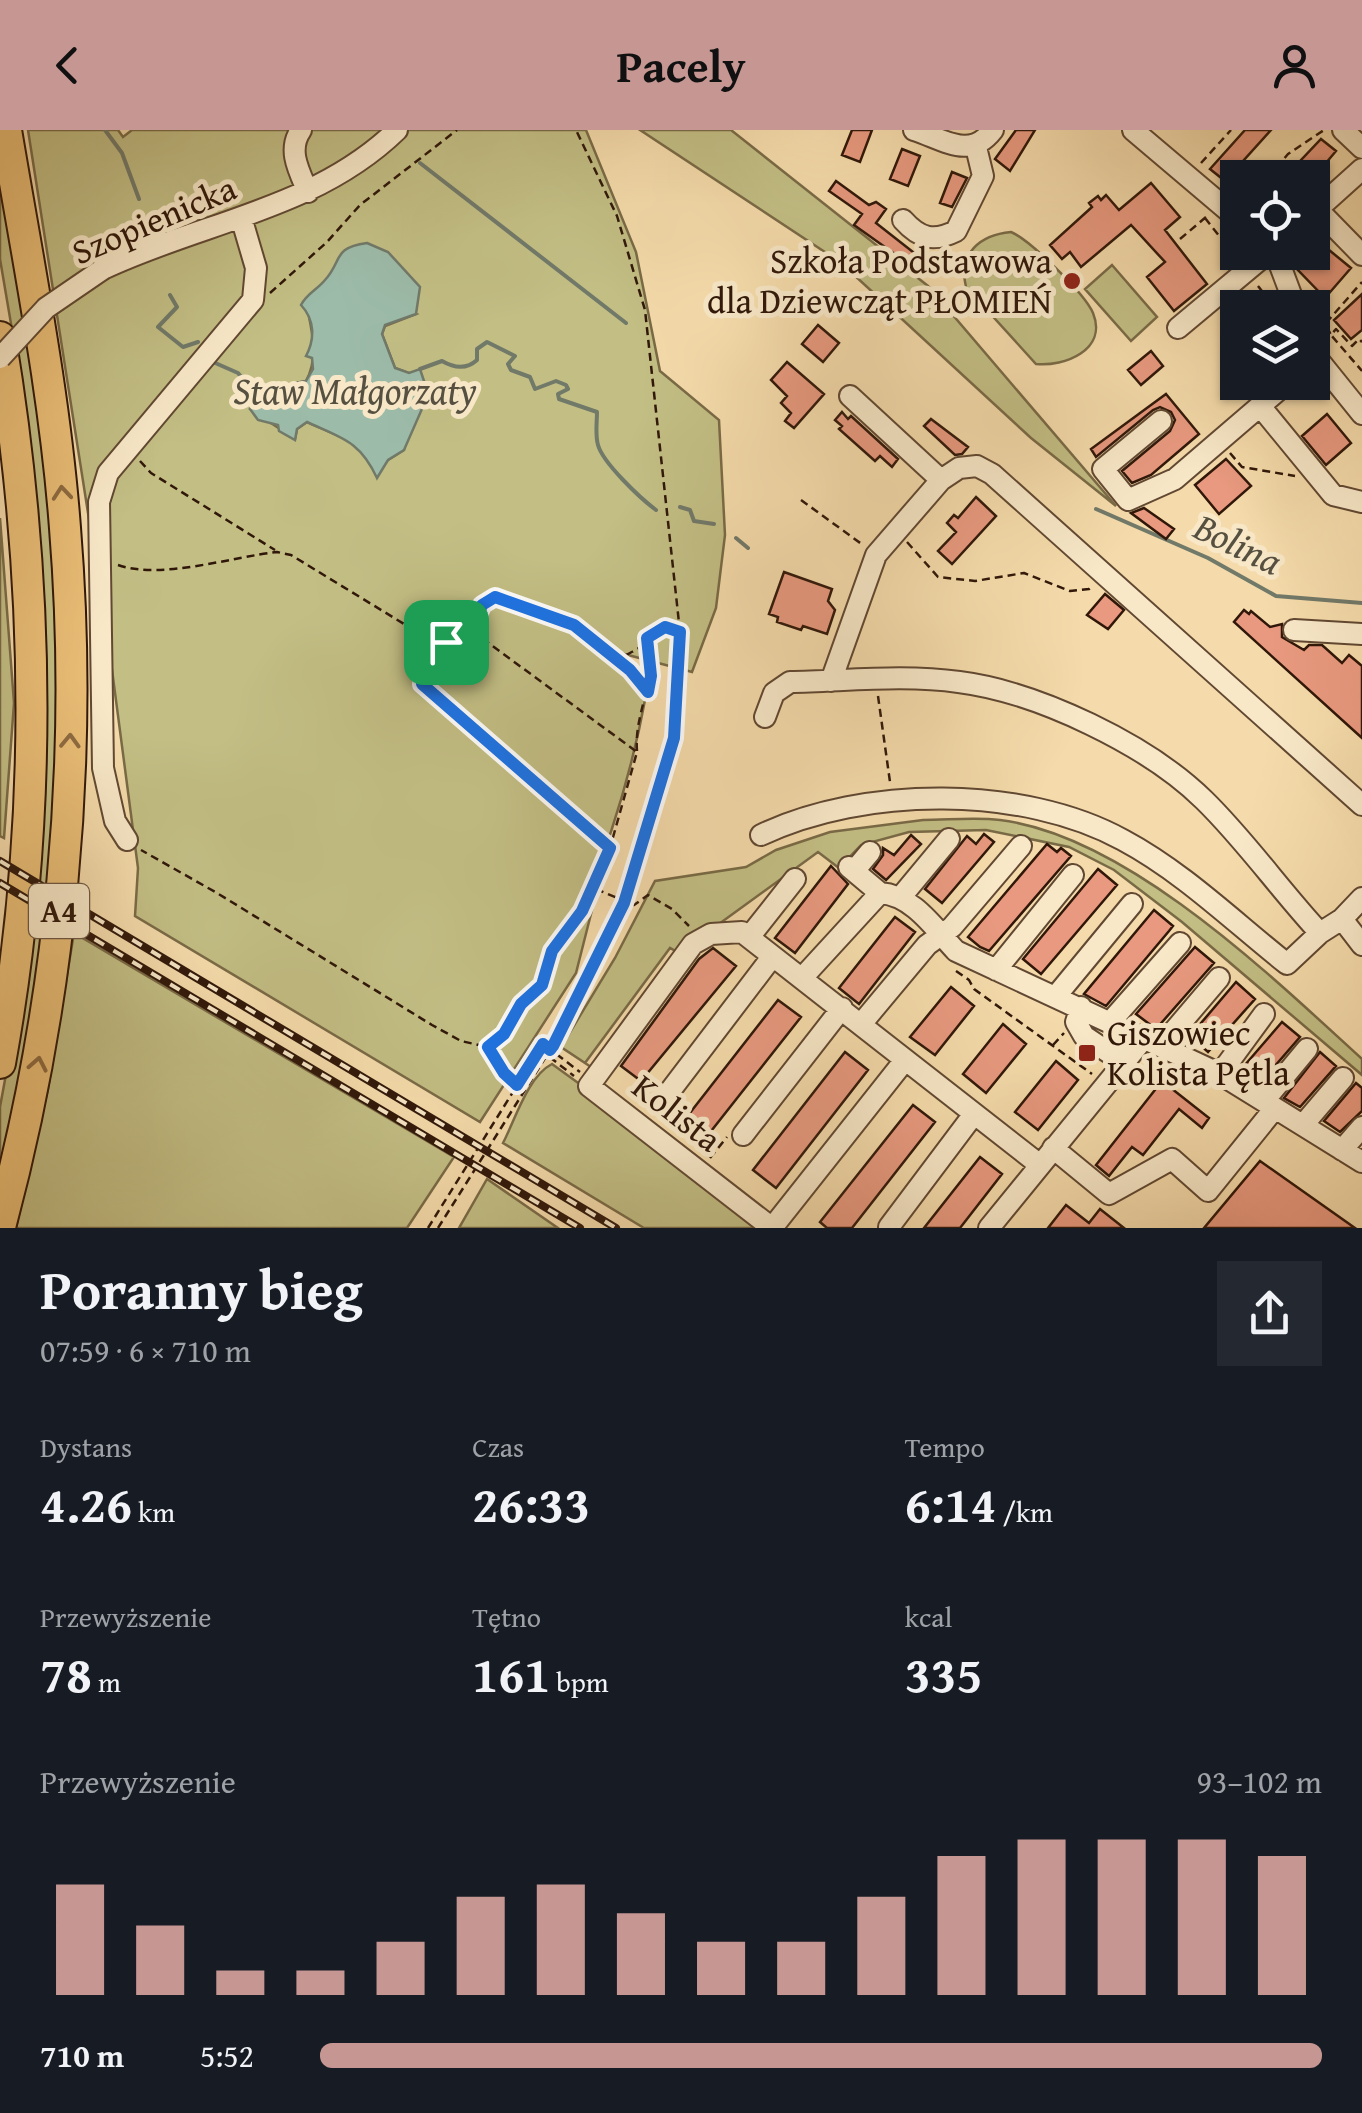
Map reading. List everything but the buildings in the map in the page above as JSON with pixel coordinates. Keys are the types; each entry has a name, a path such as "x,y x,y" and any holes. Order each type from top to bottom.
{"highway":[{"name":"A4","path":"0,1227 34,1083 54,964 72,693 70,590 60,470 6,130"},
{"name":"A4","path":"0,336 26,532 33,699 23,910 0,1063"}],"street":[{"path":"301,130 296,136 294,156 308,192"},
{"name":"Szopienicka","path":"0,358 46,308 104,269 308,192 364,158 397,130"},
{"path":"914,130 976,147"},
{"path":"976,147 993,130"},
{"path":"1133,130 1220,203"},
{"path":"1343,130 1362,148"},
{"path":"903,220 920,235 933,239 956,231 984,176 976,147"},
{"path":"1330,198 1362,169"},
{"path":"127,840 115,821 103,768 98,502 102,485 128,450 253,300 258,284 241,217"},
{"path":"1330,226 1362,255"},
{"path":"1178,328 1250,270"},
{"path":"1330,375 1362,414"},
{"path":"850,396 940,480"},
{"path":"1161,421 1103,470 1128,500 1175,479 1267,400"},
{"path":"1260,406 1333,494 1362,502"},
{"path":"831,681 876,555 940,480 959,468 976,466 992,474 1362,805"},
{"path":"1294,630 1355,633 1362,653"},
{"path":"765,716 774,693 790,682 874,679 960,682 1090,723 1160,762 1204,800 1320,933"},
{"path":"761,835 835,811 902,800 1011,805 1069,818 1122,839 1183,880 1287,964 1362,898"},
{"path":"802,978 949,838"},
{"path":"862,1023 923,949 952,927 1020,846"},
{"path":"870,852 851,869 933,924 956,951 1112,1020 1220,1074 1362,1162"},
{"path":"996,970 1073,875"},
{"path":"750,936 794,879"},
{"path":"1056,996 1132,904"},
{"path":"1342,919 1362,945"},
{"path":"701,938 726,930 750,936 974,1114 1109,1194 1172,1159 1208,1191 1307,1049"},
{"name":"Kolista","path":"701,938 682,955 590,1084 772,1228 905,1060"},
{"path":"1112,1020 1180,943"},
{"name":"Kolista","path":"667,1095 772,957"},
{"path":"989,1228 1123,1062 1154,1041 1219,978"},
{"path":"1080,1007 1078,1029 1123,1062"},
{"name":"Kolista","path":"743,1136 842,1008"},
{"path":"1220,1074 1264,1014"},
{"path":"1303,1125 1344,1078"},
{"path":"889,1227 974,1114"},
{"path":"1342,1150 1362,1127"}],"path":[{"path":"240,316 253,313 360,204 457,130"},
{"path":"550,1050 622,902 674,738 680,632 645,310 617,216 576,130"},
{"path":"1194,172 1231,130"},
{"path":"1283,160 1324,130"},
{"path":"1180,238 1210,214"},
{"path":"1362,282 1325,324 1362,371"},
{"path":"1331,335 1336,329 1352,346 1359,339 1362,342"},
{"path":"1220,440 1242,466 1321,480"},
{"path":"128,450 151,473 427,638 446,642 465,637 483,639 638,752"},
{"path":"801,500 876,555"},
{"path":"897,530 938,577 975,581 1024,573 1070,591 1089,590 1103,573"},
{"path":"101,546 110,551 120,566 132,568 226,562 278,552"},
{"path":"610,848 438,703 422,684 423,676 454,634 472,632 482,605 495,597 574,625 619,660 648,692"},
{"path":"619,660 646,644 656,630 665,627 680,632"},
{"path":"488,1047 504,1034 521,1004 542,985 552,951 582,911 610,848 638,752 636,738 651,676 646,644"},
{"path":"874,679 884,759 891,783 902,800"},
{"path":"127,840 432,1025 461,1041 488,1047 504,1073 525,1090"},
{"path":"593,887 610,898 634,905 648,894 657,898 701,938"},
{"path":"923,949 961,971 974,989 1092,1074"},
{"path":"1052,1046 1064,1034"},
{"path":"428,1228 543,1044 590,1084"},
{"path":"438,1228 547,1056 590,1084"}],"shaded area":[{"path":"28,130 118,130 123,137 132,130 586,130 636,252 660,371 719,420 725,535 716,608 692,672 613,651 557,612 494,590 481,607 474,631 454,635 427,670 454,638 476,633 482,613 494,602 578,636 614,662 646,695 621,799 586,900 593,906 576,973 480,1122 135,916 138,868 109,647","holes":["330,283 416,314 385,326 382,334 395,368 409,373 404,450 388,460 368,459 353,442 307,422 297,429 295,439 250,409 253,392 306,381 313,356 308,312"]},
{"path":"640,130 731,130 928,286 1116,506 1031,438 840,262"},
{"path":"0,143 26,284 64,654 47,938 0,1186 0,1107 25,971 17,359 0,259"},
{"path":"1011,232 1056,268 1093,313 1094,337 1089,346 1070,359 1036,364 966,287 965,264 974,248 990,237"},
{"path":"1112,265 1157,317 1131,341 1085,289"},
{"path":"0,518 14,703 4,838 0,836"},
{"path":"923,820 1000,820 1048,831 1097,852 1194,914 1241,951 1362,1059 1362,1075 1182,922 1114,870 1069,847 986,830 909,832 861,845 839,868 818,852 679,953 670,948 585,1063 561,1047 615,958 655,881 746,867 776,850 830,832"},
{"path":"74,933 454,1157 407,1228 16,1228 48,1089"},
{"path":"552,1064 757,1228 644,1228 503,1143 529,1088"},
{"path":"487,1179 558,1228 459,1228"}],"water":[{"name":"Staw Małgorzaty","path":"367,243 388,252 420,287 416,314 385,325 382,334 395,368 409,373 420,369 425,402 404,450 388,460 377,478 357,448 340,437 307,422 297,429 295,440 279,431 278,425 258,420 250,409 253,391 306,381 313,369 312,358 306,356 312,330 301,305 331,273 343,252"}],"waterway":[{"name":"Bolina","path":"105,130 122,153 139,199"},
{"path":"420,163 626,323"},
{"name":"Bolina","path":"170,295 177,307 158,327 183,347 198,342"},
{"name":"Bolina","path":"420,369 442,361 455,366 469,365 477,360 477,349 487,342 515,356 508,364 511,370 530,377 535,389 556,381 566,385 568,389 558,394 559,399 597,412 601,452 623,480 656,510"},
{"name":"Bolina","path":"213,362 238,373 253,391"},
{"name":"Bolina","path":"680,507 690,510 694,521 714,524"},
{"name":"Bolina","path":"1096,509 1208,558 1276,596 1362,603"},
{"name":"Bolina","path":"736,538 748,548"}],"railway":[{"path":"0,861 616,1228"},
{"path":"0,883 580,1228"}],"place":[{"name":"Szkoła Podstawowa dla Dziewcząt PŁOMIEŃ","path":"1072,281"},
{"name":"Giszowiec Kolista Pętla","path":"1087,1053"}],"route":[{"path":"495,597 574,625 619,660 648,692 651,676 647,638 665,627 680,632 674,738 624,903 612,934 553,1046 550,1050 543,1044 517,1085 504,1073 488,1047 504,1034 521,1004 542,985 552,951 582,911 610,848 438,703 422,684 423,676 446,642 454,634 472,632 482,605 495,597"}]}
